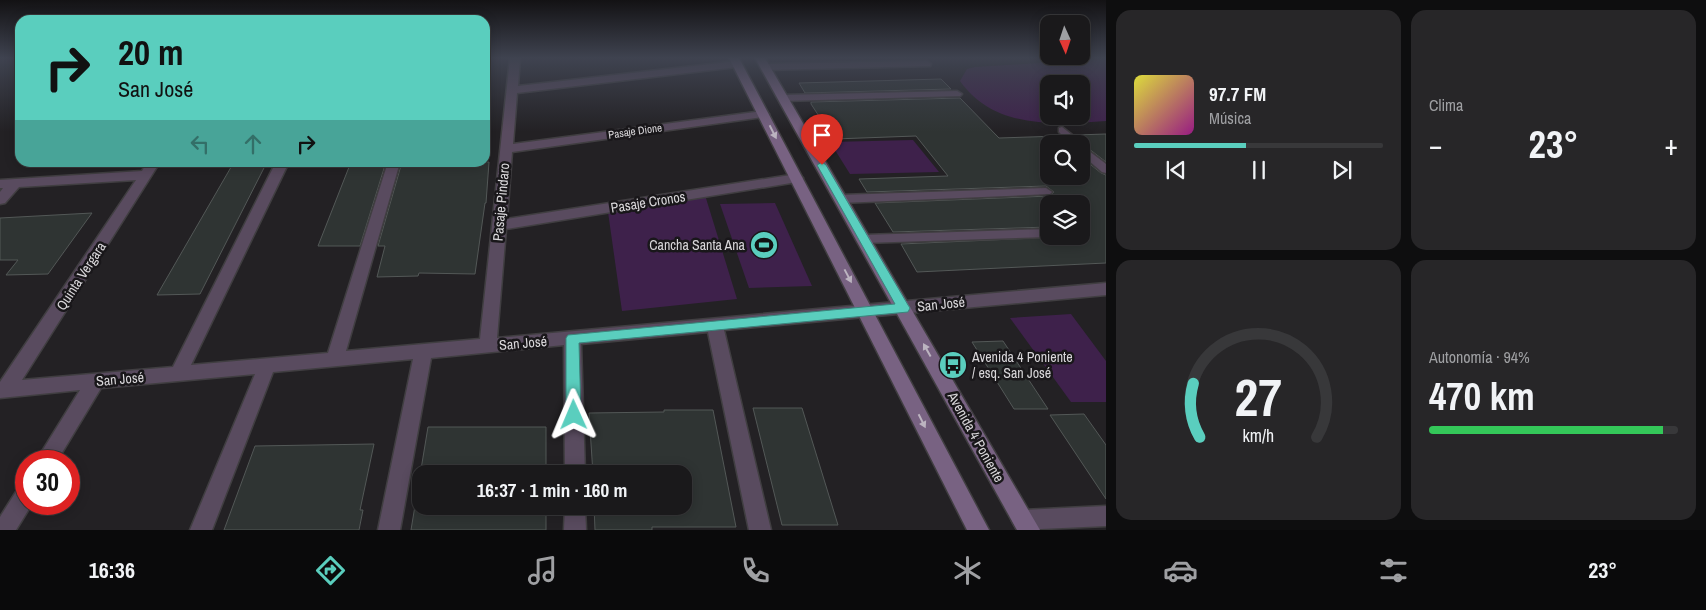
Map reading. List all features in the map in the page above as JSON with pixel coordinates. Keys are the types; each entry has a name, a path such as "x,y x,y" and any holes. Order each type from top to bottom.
{"street":[{"name":"Pasaje Pindaro","path":"488,346 513,83"},
{"path":"512,90 568,83"},
{"path":"747,83 978,530"},
{"name":"Avenida 4 Poniente","path":"774,83 1026,525"},
{"name":"Pasaje Dione","path":"506,149 763,114"},
{"path":"178,374 281,167"},
{"path":"335,360 393,167"},
{"path":"0,184 150,169"},
{"name":"Quinta Vergara","path":"4,390 150,169"},
{"name":"Pasaje Cronos","path":"499,225 797,178"},
{"path":"0,200 15,183"},
{"name":"San José","path":"4,390 1106,289"},
{"path":"715,325 760,530"},
{"path":"572,338 574,465"},
{"path":"389,530 423,352"},
{"path":"201,530 267,366"},
{"path":"53,450 96,381"},
{"path":"4,530 15,512"},
{"path":"575,515 575,530"},
{"path":"1026,525 1106,516"}],"lane":[{"path":"783,98 957,94"},
{"path":"1062,130 1067,135"},
{"path":"1090,156 1106,170"},
{"path":"841,198 1046,192"},
{"path":"864,239 1040,233"}],"shaded area":[{"path":"962,83 1040,83 1040,122 1007,116 990,108 974,97"},
{"path":"1090,83 1106,83 1106,121 1090,122"},
{"path":"913,140 939,172 850,174 830,142"},
{"path":"705,195 737,299 622,311 608,212"},
{"name":"Cancha Santa Ana","path":"775,203 812,286 749,288 720,204"},
{"path":"1071,314 1106,361 1106,402 1071,402 1010,318"}],"building":[{"path":"799,83 945,83 951,89 805,93"},
{"path":"960,98 999,138 1040,137 1040,185 1090,185 1090,164 1106,175 1106,263 917,272 901,244 1040,238 1040,245 1090,245 1090,195 1051,195 1054,192 1046,186 867,192 859,179 948,176 916,136 834,139 811,102"},
{"path":"1106,134 1106,162 1090,150 1090,135 1075,135"},
{"path":"231,167 264,167 200,294 157,295"},
{"path":"349,167 384,167 360,246 318,246"},
{"path":"401,167 489,167 486,203 475,274 419,273 418,276 377,277 385,246 378,246"},
{"path":"1040,196 1040,227 893,232 875,203"},
{"path":"92,213 48,274 6,275 18,260 0,260 0,218"},
{"path":"1003,341 1048,409 1014,409 972,342"},
{"path":"753,408 802,408 838,525 782,525"},
{"path":"664,410 713,410 736,527 652,527 652,530 595,530 594,515 692,515 692,465 592,465 589,413 664,412"},
{"path":"1084,414 1106,445 1106,499 1050,415"},
{"path":"428,427 546,427 546,465 422,465"},
{"path":"374,444 360,510 363,510 359,530 224,530 255,446"},
{"path":"413,515 546,515 546,530 411,530"}],"place":[{"name":"Cancha Santa Ana","path":"764,245"},
{"name":"Avenida 4 Poniente / esq. San José","path":"953,365"}],"route":[{"path":"574,415 572,338 904,308 822,165"}]}
